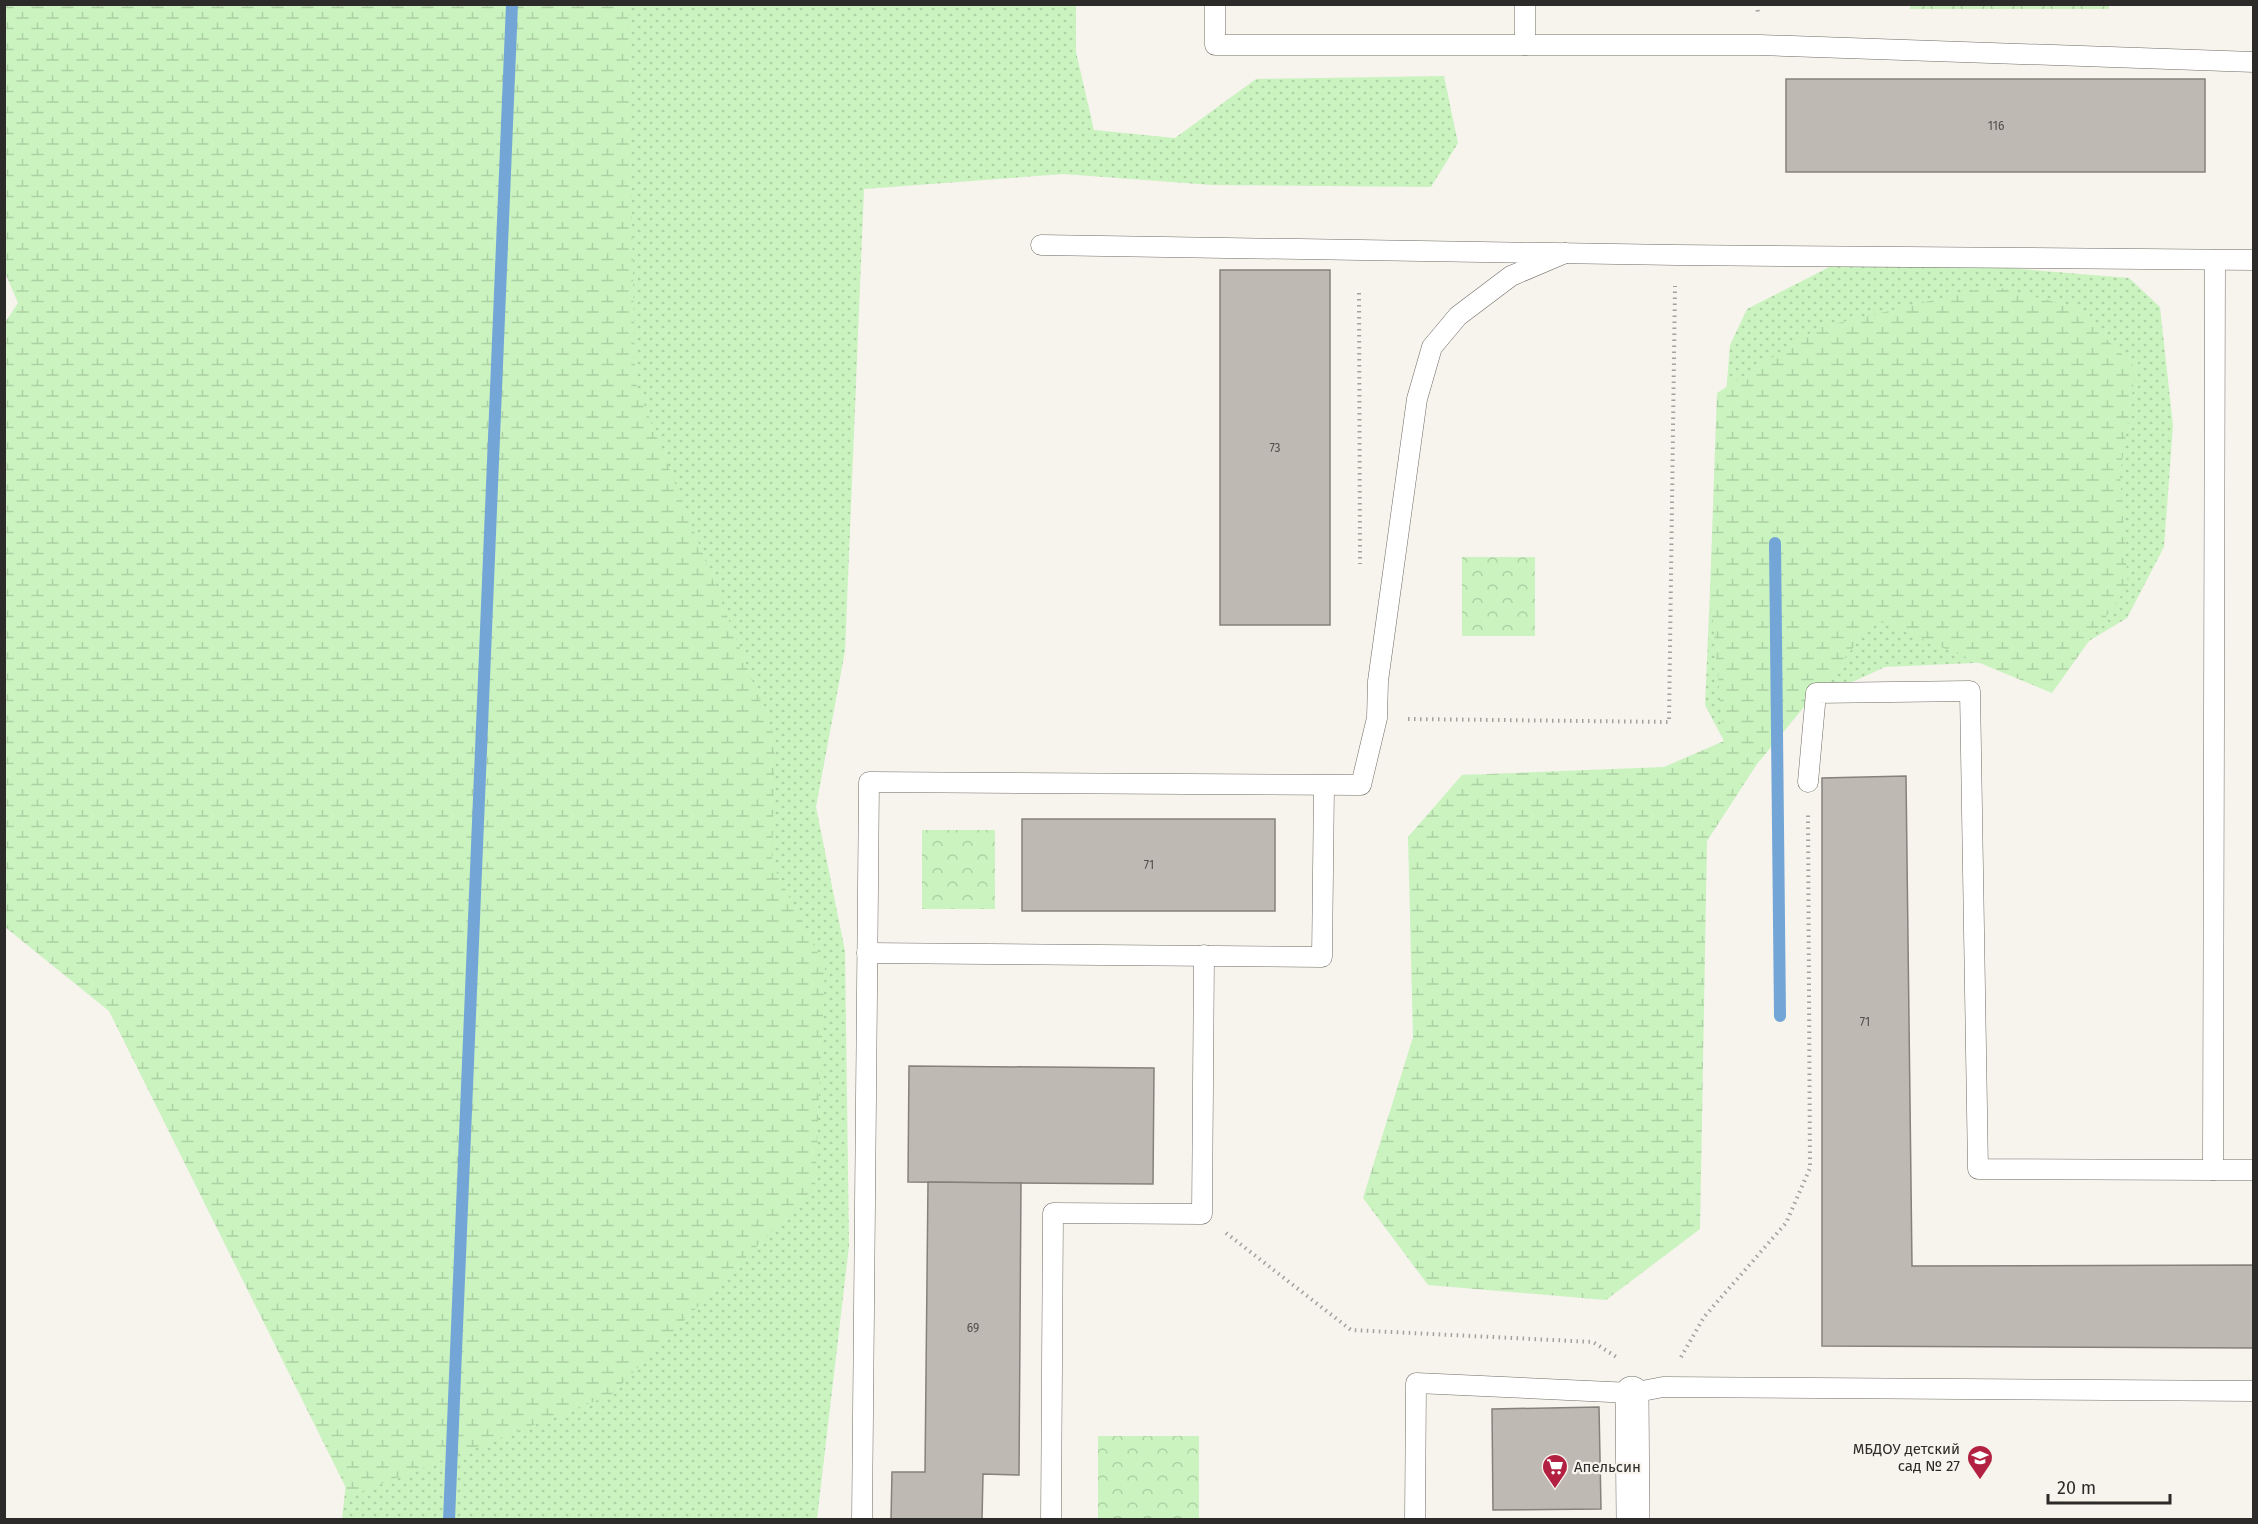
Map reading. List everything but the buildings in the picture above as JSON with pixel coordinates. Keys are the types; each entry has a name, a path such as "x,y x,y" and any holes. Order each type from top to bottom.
{"street":[{"path":"1633,1520 1648,1390"}],"lane":[{"path":"1215,4 1215,45 1760,45 2253,62"},
{"path":"1525,4 1525,45"},
{"path":"1041,245 1676,255 2253,260"},
{"path":"862,1520 868,782 1361,785 1377,718 1378,681 1417,399 1432,347 1458,316 1511,276 1564,253"},
{"path":"2213,1170 2215,260"},
{"path":"1808,782 1816,693 1970,691 1978,1169 2253,1170"},
{"path":"867,953 1322,957 1324,786"},
{"path":"1051,1520 1053,1213 1202,1214 1204,955"},
{"path":"1415,1520 1416,1383 1648,1390 2253,1391"}],"path":[{"path":"1377,718 1669,722 1676,255"},
{"path":"1359,293 1360,575"},
{"path":"1202,1214 1351,1330 1593,1342 1648,1390 1704,1317 1786,1223 1810,1168 1808,782"}],"green space":[{"path":"5,4 628,5 635,381 775,738 772,863 825,968 815,1187 611,1395 350,1496 109,1011 5,927 4,324 18,303 4,270"},
{"path":"1910,4 2109,5 2109,9 1910,9"},
{"path":"5,5 1076,5 1076,52 1094,130 1175,138 1256,79 1444,76 1458,143 1431,187 1212,185 1064,174 864,189 845,651 816,807 845,951 849,1246 817,1519 342,1519 362,1337 96,288"},
{"path":"1853,255 2129,278 2160,307 2173,426 2164,547 2127,618 2059,659 1885,667 1724,741 1705,705 1710,591 1730,345 1747,309"},
{"path":"1992,286 2074,307 2136,368 2120,475 2128,586 2052,693 1876,620 1757,764 1707,841 1700,1229 1606,1300 1428,1285 1363,1198 1413,1037 1408,837 1462,775 1664,767 1724,741 1710,591 1717,393 1818,328"},
{"path":"1462,557 1535,557 1535,636 1462,636"},
{"path":"922,830 995,830 995,909 922,909"},
{"path":"1098,1436 1199,1436 1199,1519 1098,1519"}],"waterway":[{"path":"449,1520 512,4"},
{"path":"1775,543 1780,1016"}],"place":[{"name":"МБДОУ детский сад № 27","path":"1980,1481"},
{"name":"Апельсин","path":"1555,1490"}]}
